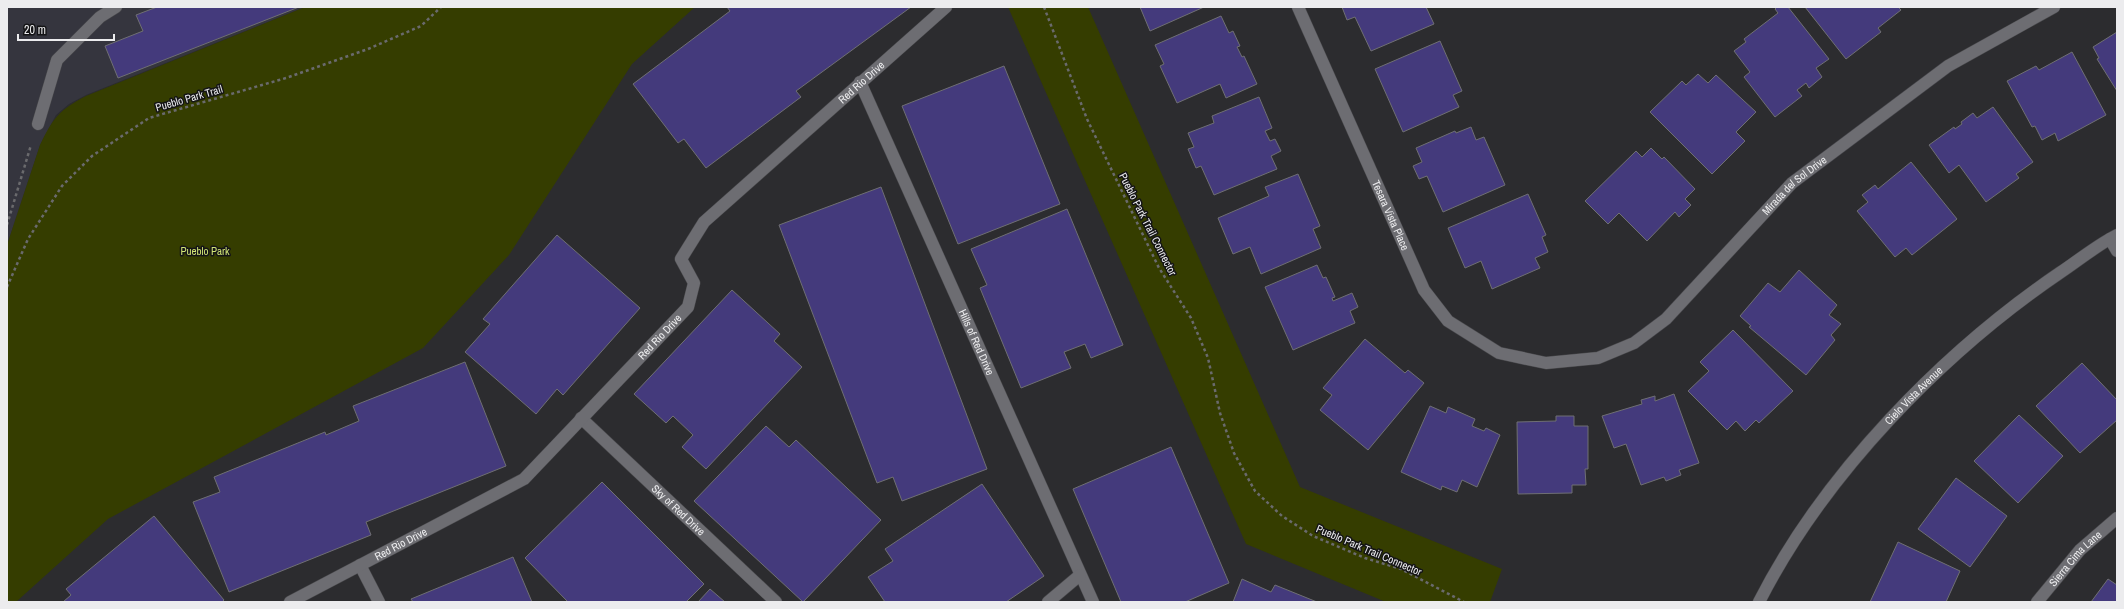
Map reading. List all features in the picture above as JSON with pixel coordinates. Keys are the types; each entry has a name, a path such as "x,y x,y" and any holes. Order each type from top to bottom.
{"street":[{"path":"38,124 56,60 100,17 116,7"},
{"name":"Red Rio Drive","path":"290,602 524,479 688,307 694,283 681,259 704,222 946,7"},
{"name":"Tesara Vista Place","path":"1298,7 1424,290 1448,320 1499,353 1546,363"},
{"name":"Mirada del Sol Drive","path":"1546,363 1598,358 1634,343 1666,319 1792,184 1948,66 2054,7"},
{"name":"Hills of Red Drive","path":"860,82 1093,602"},
{"path":"2113,237 2117,251"},
{"name":"Cielo Vista Avenue","path":"1759,602 1806,522 1854,461 1908,400 1971,340 2036,289 2113,237"},
{"name":"Sky of Red Drive","path":"581,418 776,602"},
{"name":"Sierra Cima Lane","path":"2037,602 2080,550 2117,518"},
{"path":"360,565 379,602"},
{"path":"1048,602 1080,575"}],"path":[{"name":"Pueblo Park Trail","path":"7,288 28,240 62,186 92,156 150,118 286,78 368,49 421,26 441,7"},
{"name":"Pueblo Park Trail Connector","path":"1044,7 1087,120 1159,268 1191,318 1208,358 1220,413 1234,453 1255,491 1282,516 1313,536 1365,558 1401,570 1464,602"},
{"path":"7,225 38,124"}],"shaded area":[{"path":"7,7 305,7 86,95 69,104 56,115 40,145 7,245"}],"green space":[{"name":"Pueblo Park","path":"305,7 695,7 632,64 509,255 423,348 108,519 16,602 7,602 7,245 40,145 53,121 69,106 86,96"},
{"path":"1008,7 1088,7 1300,487 1502,569 1490,602 1386,602 1246,544"}],"building":[{"path":"157,7 299,7 118,78 105,46 143,31 136,15"},
{"path":"727,7 911,7 796,91 801,97 706,168 684,139 678,143 633,84 730,11"},
{"path":"1140,7 1204,7 1150,31"},
{"path":"1342,7 1426,7 1434,24 1371,51 1355,17 1347,20"},
{"path":"1777,7 1788,7 1829,59 1816,68 1822,77 1809,88 1806,83 1797,90 1802,96 1775,117 1744,77 1750,72 1734,51 1746,42 1744,39 1778,13 1775,9"},
{"path":"1805,7 1898,7 1901,10 1878,28 1881,32 1846,59"},
{"path":"1221,16 1229,33 1233,31 1240,46 1237,47 1242,57 1244,56 1257,84 1226,98 1220,84 1177,103 1160,66 1164,64 1155,45"},
{"path":"2117,32 2117,91 2097,59 2099,58 2093,47"},
{"path":"1440,41 1462,91 1453,95 1459,107 1403,132 1375,69"},
{"path":"2072,52 2106,115 2058,141 2055,133 2042,140 2035,126 2032,127 2007,81 2036,66 2039,70"},
{"path":"1004,66 1060,204 958,244 902,106"},
{"path":"1698,74 1708,83 1716,75 1756,112 1736,132 1745,141 1712,174 1650,112 1682,81 1686,85"},
{"path":"1259,97 1272,128 1265,131 1270,141 1275,139 1281,151 1271,156 1277,169 1214,195 1201,166 1196,168 1188,149 1194,147 1188,133 1214,123 1212,116"},
{"path":"1993,107 2033,162 2016,174 2019,178 1986,202 1959,165 1949,173 1929,145 1954,127 1955,129 1962,124 1961,122 1973,113 1977,118"},
{"path":"1471,127 1476,140 1484,137 1505,185 1443,212 1427,176 1419,179 1413,166 1422,162 1416,148 1455,131 1456,133"},
{"path":"1651,148 1662,159 1664,157 1695,189 1685,199 1691,205 1679,217 1675,212 1647,241 1619,213 1608,224 1585,201 1636,151 1642,157"},
{"path":"1911,162 1957,219 1912,255 1906,248 1895,257 1857,211 1868,202 1862,195 1875,185 1878,189"},
{"path":"1298,174 1320,226 1313,229 1321,248 1261,274 1250,247 1233,254 1218,218 1269,196 1265,187"},
{"path":"881,187 987,469 902,501 893,477 877,483 779,225"},
{"path":"1528,194 1546,235 1542,237 1548,252 1535,258 1540,268 1492,289 1481,261 1465,268 1448,228"},
{"path":"1067,209 1123,345 1091,358 1085,344 1064,352 1071,368 1021,388 980,288 987,285 971,249"},
{"path":"557,235 640,308 563,395 557,389 536,414 465,352 490,324 483,319"},
{"path":"1317,265 1323,278 1326,277 1335,297 1332,298 1333,301 1352,293 1358,307 1350,311 1355,323 1293,350 1265,287"},
{"path":"1799,270 1837,305 1829,315 1841,324 1831,335 1835,340 1806,375 1749,327 1751,326 1740,316 1768,283 1780,292"},
{"path":"732,290 780,334 774,341 802,367 706,469 682,447 693,435 673,416 666,423 634,394"},
{"path":"1733,330 1793,391 1759,423 1756,420 1745,431 1736,421 1727,430 1688,391 1709,371 1700,362"},
{"path":"1365,339 1405,373 1408,370 1424,383 1368,450 1320,410 1332,395 1323,388"},
{"path":"465,362 506,466 366,522 371,535 229,592 193,502 220,492 214,477 325,432 326,435 359,421 353,406"},
{"path":"2082,363 2117,400 2117,420 2080,453 2036,406"},
{"path":"1674,394 1699,463 1679,470 1681,475 1666,481 1664,477 1641,485 1626,444 1614,448 1602,416 1642,404 1641,400 1655,396 1655,401"},
{"path":"1430,406 1446,413 1448,407 1475,419 1472,426 1484,431 1486,428 1500,435 1477,487 1462,480 1457,492 1442,486 1441,490 1401,472"},
{"path":"2019,415 2063,456 2018,503 1974,461"},
{"path":"1556,416 1574,416 1574,426 1588,426 1588,469 1585,469 1586,485 1572,485 1572,493 1518,494 1517,422 1556,421"},
{"path":"766,426 789,447 796,440 881,520 803,602 694,501"},
{"path":"1171,447 1229,583 1185,602 1121,602 1073,489"},
{"path":"1956,478 2007,516 1970,567 1918,529"},
{"path":"602,482 704,584 686,602 568,602 525,558"},
{"path":"982,484 1044,576 1006,602 885,602 868,577 893,561 885,549"},
{"path":"154,516 224,600 222,602 63,602 71,595 66,589"},
{"path":"1898,542 1960,571 1946,602 1870,602"},
{"path":"513,557 532,602 413,602 411,599"},
{"path":"1242,579 1271,592 1275,585 1317,602 1233,602"},
{"path":"2108,579 2117,585 2117,602 2091,602"},
{"path":"710,589 725,602 698,602"}]}
